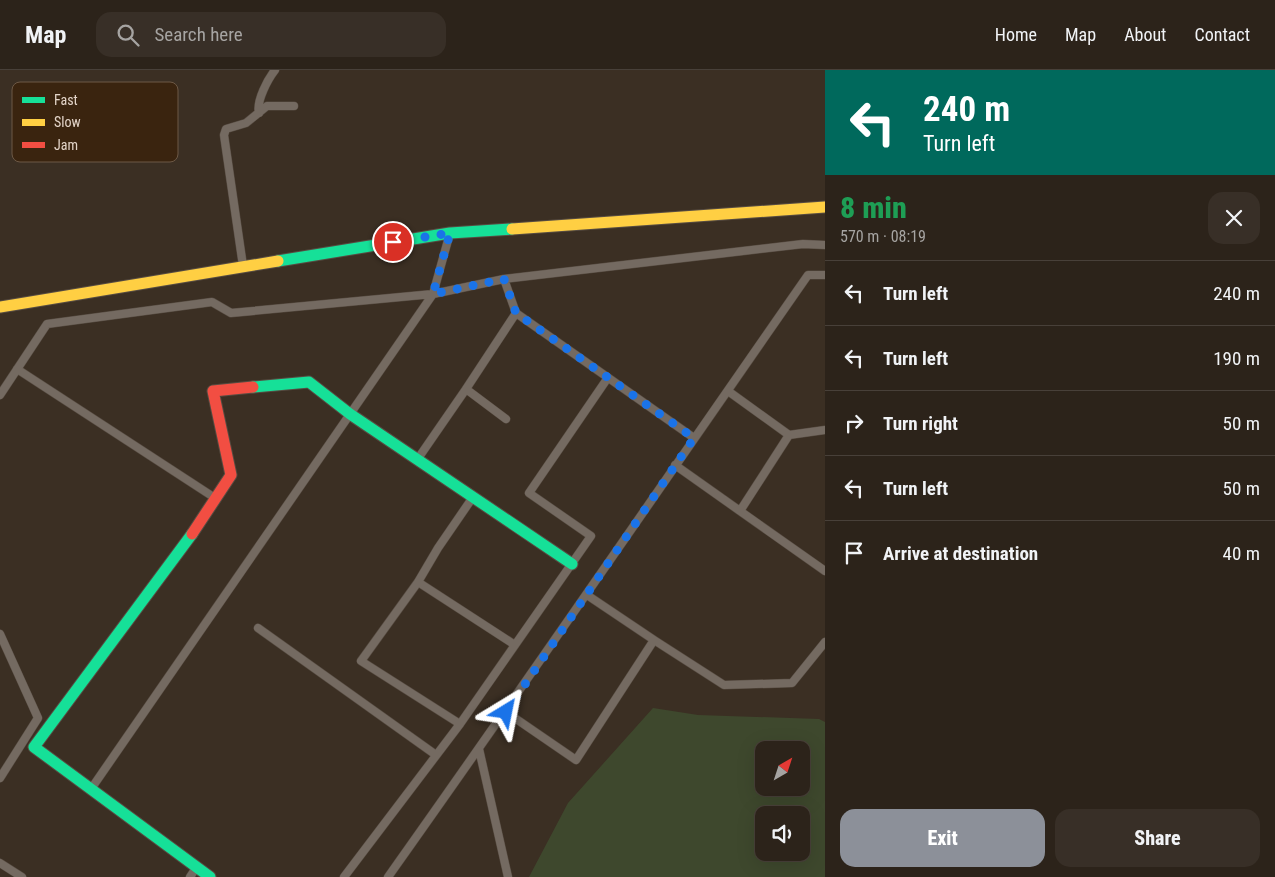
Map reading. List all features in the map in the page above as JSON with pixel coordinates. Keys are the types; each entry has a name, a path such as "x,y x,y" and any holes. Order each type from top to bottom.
{"street":[{"path":"258,113 257,107 269,78 275,70"},
{"path":"243,266 224,135 226,129 246,122 267,106 294,106"},
{"path":"0,307 450,233 825,207"},
{"path":"91,789 433,294 450,233"},
{"path":"0,395 47,324 212,302 231,313 433,294 504,279 803,244 825,245"},
{"path":"388,877 506,712 808,275 825,275"},
{"path":"504,279 516,313 607,379 694,438"},
{"path":"417,460 516,313"},
{"path":"17,369 216,498"},
{"path":"344,877 460,724 591,536 529,493 607,379"},
{"path":"210,877 193,872 91,789 34,747 102,658 231,474 213,391 309,382 350,414 572,564"},
{"path":"466,389 506,419"},
{"path":"728,391 789,435 825,430"},
{"path":"740,511 789,435"},
{"path":"675,465 825,571"},
{"path":"460,724 362,661 418,582 438,548 473,497"},
{"path":"418,582 515,645"},
{"path":"587,595 724,685 792,683 825,642"},
{"path":"258,628 436,755"},
{"path":"0,634 38,718 0,778"},
{"path":"506,712 576,760 654,640"},
{"path":"479,749 508,877"},
{"path":"0,863 22,877"}],"green space":[{"path":"653,708 698,715 819,719 825,722 825,877 529,877 568,803"}],"traffic: fast":[{"path":"278,261 450,233 512,229"},
{"path":"253,387 309,382 350,414 572,564"},
{"path":"192,534 34,747 210,877"}],"traffic: slow":[{"path":"512,229 825,207"},
{"path":"0,307 278,261"}],"traffic: jam":[{"path":"192,534 231,475 213,391 253,387"}],"route":[{"path":"393,242 450,233 433,294 504,279 516,313 607,379 694,438 506,712"}]}
